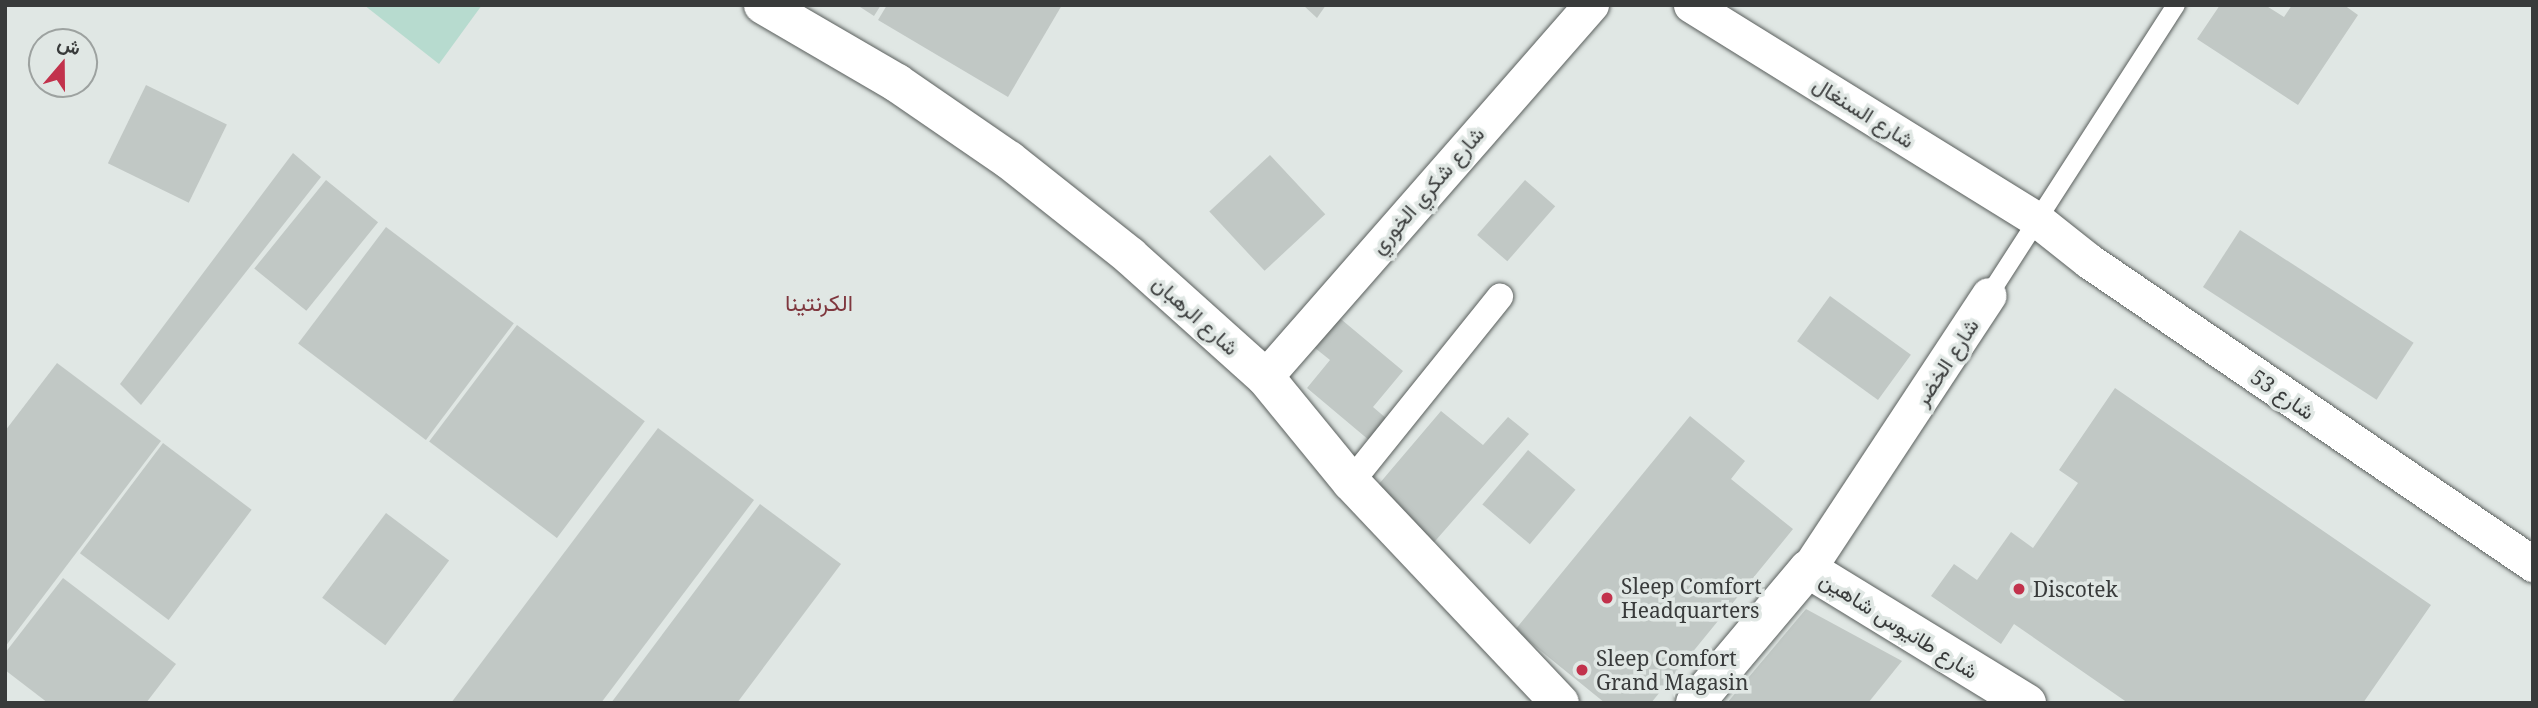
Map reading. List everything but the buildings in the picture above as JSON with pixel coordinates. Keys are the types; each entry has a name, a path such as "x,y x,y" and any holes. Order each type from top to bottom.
{"street":[{"name":"شارع شكري الخوري","path":"1265,377 1591,5"},
{"name":"شارع السنغال","path":"1691,5 2036,219"},
{"name":"شارع الرهبان","path":"773,8 897,83 1009,160 1130,256 1265,377 1351,482 1560,703"},
{"name":"شارع 53","path":"2036,219 2089,261 2533,564"},
{"name":"شارع الخضر","path":"1695,703 1808,569 1989,295"},
{"path":"1351,482 1500,297"},
{"name":"شارع طانيوس شاهين","path":"1808,569 2027,703"}],"lane":[{"name":"شارع الخضر","path":"1989,295 2176,5"}],"green space":[{"path":"364,5 482,5 439,64"}],"place":[{"name":"Discotek","path":"2019,589"},
{"name":"Sleep Comfort Headquarters","path":"1607,598"},
{"name":"Sleep Comfort Grand Magasin","path":"1582,670"}],"district":[{"name":"الكرنتينا","path":"819,302"}]}
